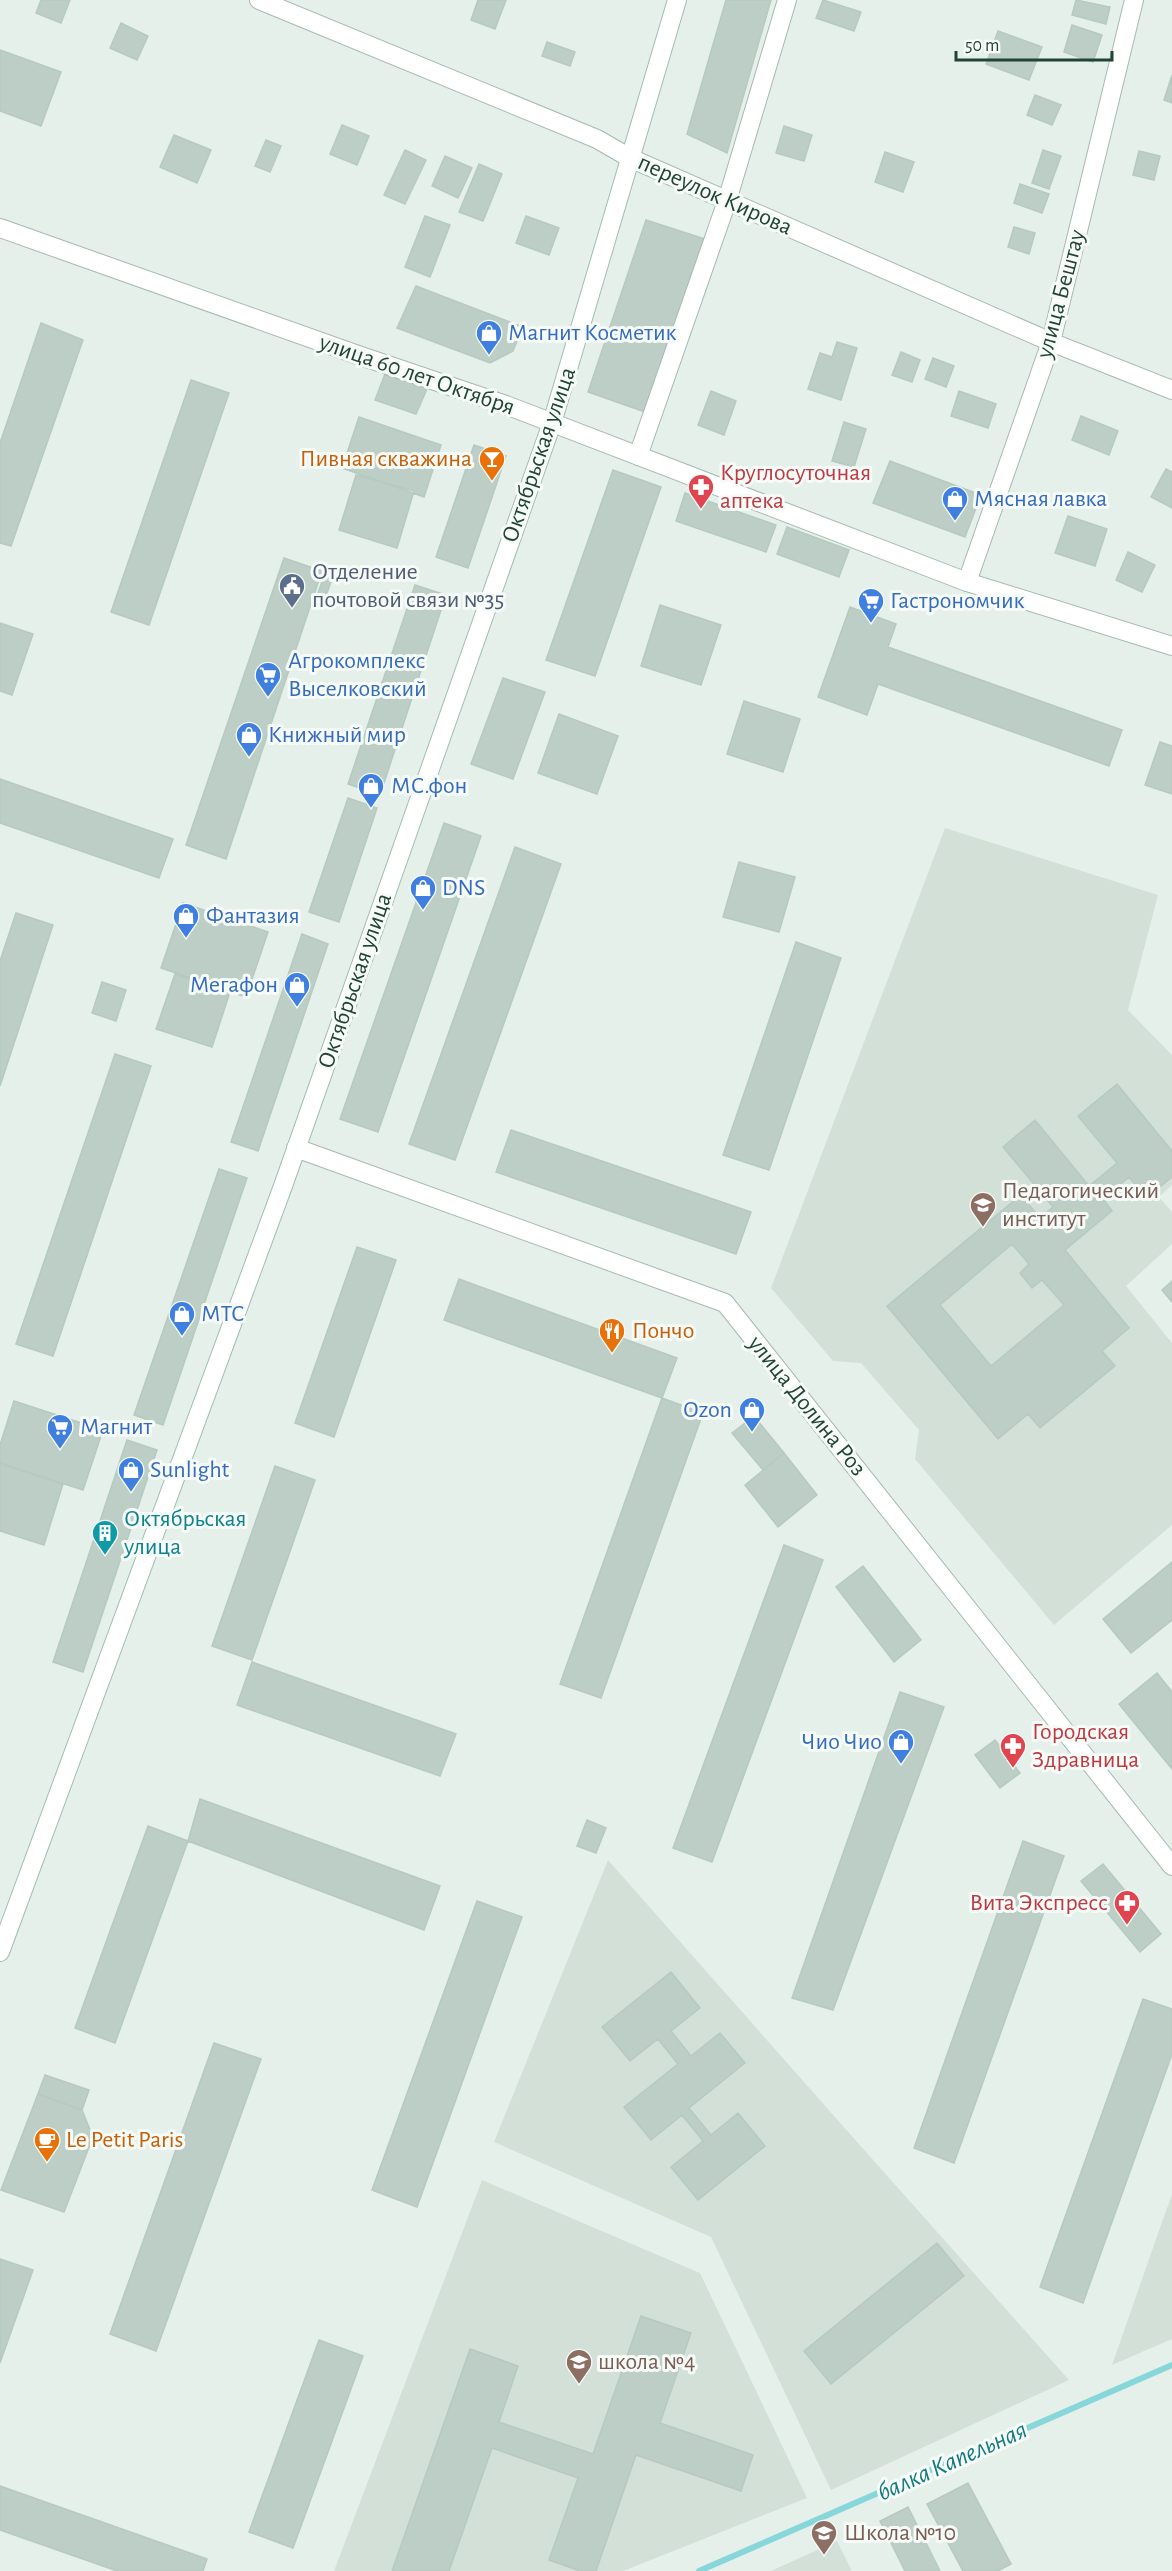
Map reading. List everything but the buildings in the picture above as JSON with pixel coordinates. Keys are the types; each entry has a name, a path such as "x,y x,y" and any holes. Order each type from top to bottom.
{"street":[{"name":"переулок Кирова","path":"259,0 597,139 630,158 727,201 1051,342 1172,390"},
{"name":"Октябрьская улица","path":"0,1952 296,1148 552,423 677,0"},
{"path":"638,456 727,201 787,0"},
{"name":"улица Бештау","path":"967,582 1051,342 1134,0"},
{"name":"улица 60 лет Октября","path":"0,228 552,423 967,582 1172,645"},
{"name":"улица Долина Роз","path":"296,1148 725,1303 1172,1866"}],"shaded area":[{"name":"Педагогический институт","path":"945,828 1158,895 1128,1010 1172,1055 1172,1185 1159,1197 1172,1212 1172,1244 1126,1286 1172,1343 1172,1525 1054,1625 915,1459 919,1430 861,1363 833,1361 771,1288"},
{"path":"608,1860 1069,2380 831,2490 711,2237 494,2142"},
{"name":"школа №4","path":"482,2180 700,2273 807,2498 623,2571 334,2571"},
{"path":"1172,2195 1172,2339 1112,2365 1163,2219"},
{"name":"Школа №10","path":"837,2541 852,2571 771,2571"}],"waterway":[{"name":"балка Капельная","path":"699,2571 1172,2365"}],"place":[{"name":"Магнит Косметик","path":"489,356"},
{"name":"Пивная скважина","path":"492,482"},
{"name":"Круглосуточная аптека","path":"701,510"},
{"name":"Мясная лавка","path":"955,522"},
{"name":"Отделение почтовой связи №35","path":"292,609"},
{"name":"Гастрономчик","path":"871,624"},
{"name":"Агрокомплекс Выселковский","path":"268,698"},
{"name":"Книжный мир","path":"249,758"},
{"name":"МС.фон","path":"371,809"},
{"name":"DNS","path":"423,911"},
{"name":"Фантазия","path":"186,939"},
{"name":"Мегафон","path":"297,1008"},
{"name":"Педагогический институт","path":"983,1228"},
{"name":"МТС","path":"182,1337"},
{"name":"Пончо","path":"612,1354"},
{"name":"Ozon","path":"752,1433"},
{"name":"Магнит","path":"60,1450"},
{"name":"Sunlight","path":"131,1493"},
{"name":"Октябрьская улица","path":"105,1556"},
{"name":"Чио Чио","path":"901,1765"},
{"name":"Городская Здравница","path":"1013,1769"},
{"name":"Вита Экспресс","path":"1127,1926"},
{"name":"Le Petit Paris","path":"47,2163"},
{"name":"школа №4","path":"579,2385"},
{"name":"Школа №10","path":"824,2556"}]}
